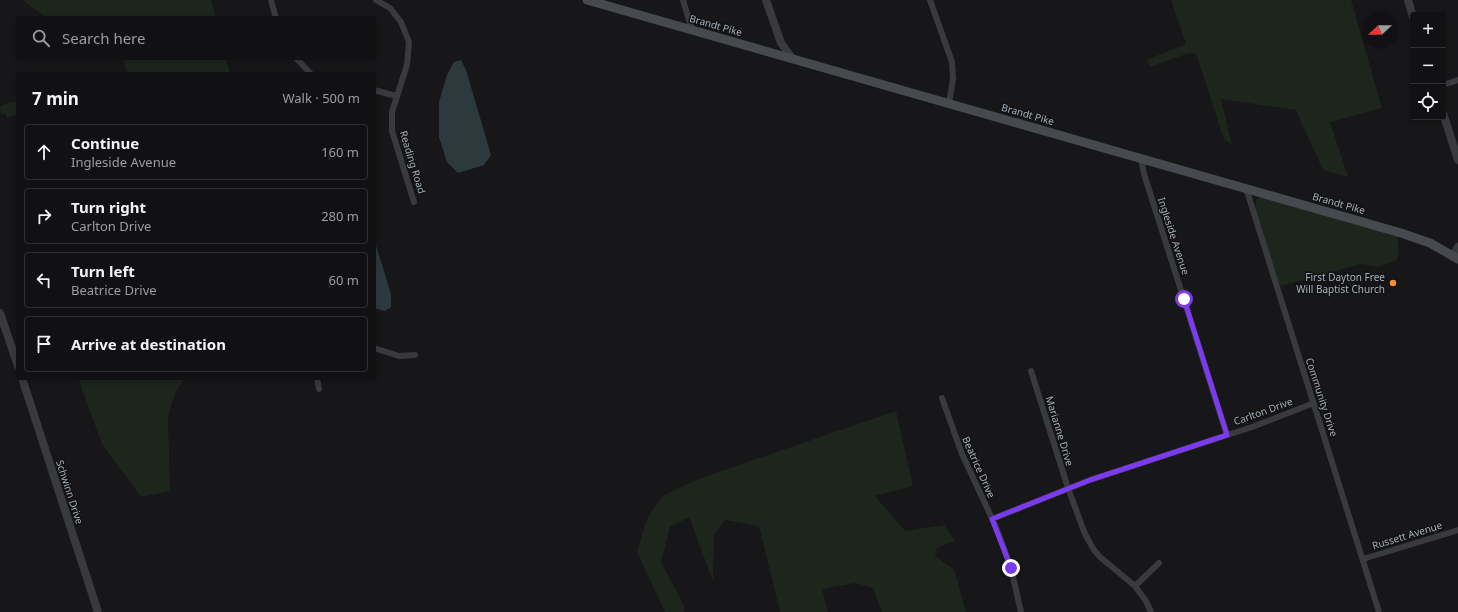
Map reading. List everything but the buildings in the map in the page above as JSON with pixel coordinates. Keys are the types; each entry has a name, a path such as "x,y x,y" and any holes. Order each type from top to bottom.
{"main road":[{"name":"Brandt Pike","path":"589,0 1401,233 1430,244 1455,257"}],"street":[{"path":"271,0 275,16"},
{"name":"Reading Road","path":"376,0 390,8 402,22 409,42 407,65 392,112 392,131 414,202"},
{"path":"683,0 692,30"},
{"path":"766,0 781,43 792,58"},
{"path":"930,0 954,70 954,79 949,103"},
{"path":"1410,1 1412,12"},
{"path":"298,60 309,72"},
{"path":"1446,84 1458,80"},
{"path":"376,91 396,96"},
{"path":"1445,120 1458,160"},
{"name":"Ingleside Avenue","path":"1141,158 1144,174 1227,435"},
{"name":"Community Drive","path":"1246,188 1380,612"},
{"path":"1455,257 1458,247"},
{"path":"0,313 16,360"},
{"path":"376,349 399,356 414,355"},
{"name":"Marianne Drive","path":"1031,371 1068,488 1085,534 1094,550 1135,586 1152,612"},
{"name":"Schwinn Drive","path":"23,380 98,612"},
{"path":"317,380 319,389"},
{"name":"Beatrice Drive","path":"942,398 959,447 992,519 1011,568 1021,612"},
{"name":"Carlton Drive","path":"992,519 1068,488 1227,435 1314,403"},
{"name":"Russett Avenue","path":"1363,560 1458,530"},
{"path":"1135,586 1159,563"}],"shaded area":[{"path":"23,0 211,0 215,16 43,16"},
{"path":"1171,0 1351,0 1362,38 1362,48 1365,48 1382,108 1330,122 1348,177 1323,170 1296,110 1221,99 1232,145 1224,139 1196,54 1189,53 1150,67 1146,60 1186,44"},
{"path":"123,60 226,60 230,72 127,72"},
{"path":"461,60 466,70 491,155 484,165 458,173 447,162 439,137 439,102 447,75 454,62"},
{"path":"15,101 16,115 7,118 5,113 1,115 0,106"},
{"path":"1262,196 1397,234 1399,254 1396,260 1379,267 1361,264 1280,286 1255,208 1258,199"},
{"path":"376,245 391,294 391,307 385,311 376,309"},
{"path":"79,380 184,380 175,393 168,417 170,491 141,497 102,444"},
{"path":"896,411 913,486 875,496 905,531 944,525 955,541 937,548 935,556 954,569 966,612 882,612 873,588 855,583 822,589 828,612 780,612 759,526 725,520 714,535 713,581 689,517 670,527 661,562 684,605 684,612 665,612 637,552 647,519 662,496 701,478"}],"place":[{"name":"First Dayton Free Will Baptist Church","path":"1393,283"}],"route":[{"path":"1011,568 992,519 1090,480 1227,435 1184,299"}]}
